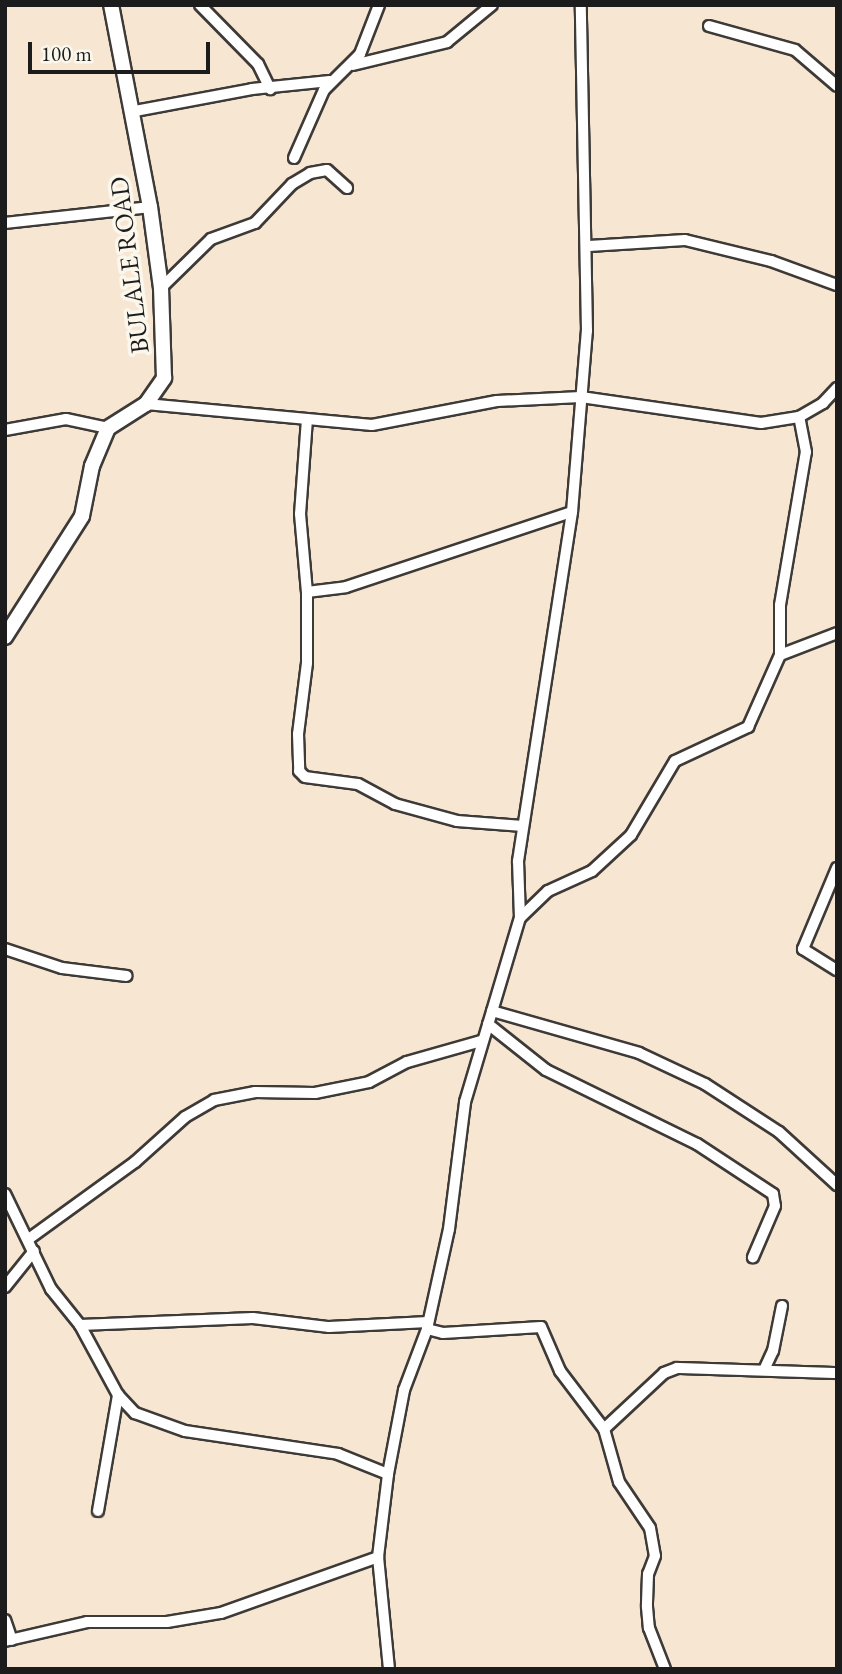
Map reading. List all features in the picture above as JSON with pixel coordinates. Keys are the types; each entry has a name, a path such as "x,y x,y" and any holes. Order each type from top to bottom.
{"street":[{"name":"BULALE ROAD","path":"108,428 146,404 164,378 161,288 150,207 135,111 111,5"},
{"path":"200,5 258,64 270,89"},
{"path":"367,5 369,21"},
{"path":"353,65 369,21 379,5"},
{"path":"135,111 330,81 353,65 447,42 492,5"},
{"path":"389,1669 378,1557 388,1474 404,1390 427,1325 449,1229 465,1102 481,1041 520,918 523,826 572,512 589,246 581,5"},
{"path":"709,26 795,50 837,86"},
{"path":"294,158 330,81"},
{"path":"161,288 211,239 255,223 292,184 310,173 327,170 347,188"},
{"path":"5,223 150,207"},
{"path":"589,246 685,240 771,261 837,285"},
{"path":"146,404 387,424 497,401 581,397 761,423 799,417 823,403 837,388"},
{"path":"520,918 548,891 593,871 631,835 675,761 748,727 780,655 780,605 806,452 799,417"},
{"path":"5,430 66,419 108,428 92,466 82,516 5,636"},
{"path":"307,419 300,514 307,593 307,663 298,744 299,771 305,777 358,784 395,804 457,821 523,826"},
{"path":"307,593 346,587 572,512"},
{"path":"780,655 837,633"},
{"path":"837,868 803,949 837,970"},
{"path":"5,950 62,968 127,976"},
{"path":"492,1011 639,1053 705,1084 779,1132 837,1185"},
{"path":"488,1024 546,1070 697,1144 773,1194 775,1206 753,1257"},
{"path":"30,1238 118,1176 185,1116 214,1100 255,1092 315,1093 369,1082 407,1062 481,1041"},
{"path":"5,1194 30,1238 51,1289 80,1325 118,1395 135,1413 153,1422 185,1431 338,1454 388,1474"},
{"path":"5,1286 34,1251"},
{"path":"764,1370 774,1351 782,1306"},
{"path":"80,1325 253,1318 329,1327 427,1325 457,1333 538,1325 560,1371 604,1429 619,1482 650,1528 655,1556 648,1574 649,1628 665,1669"},
{"path":"604,1429 669,1370 837,1373"},
{"path":"99,1511 118,1395"},
{"path":"5,1620 9,1641 87,1622 167,1622 221,1613 378,1557"}]}
